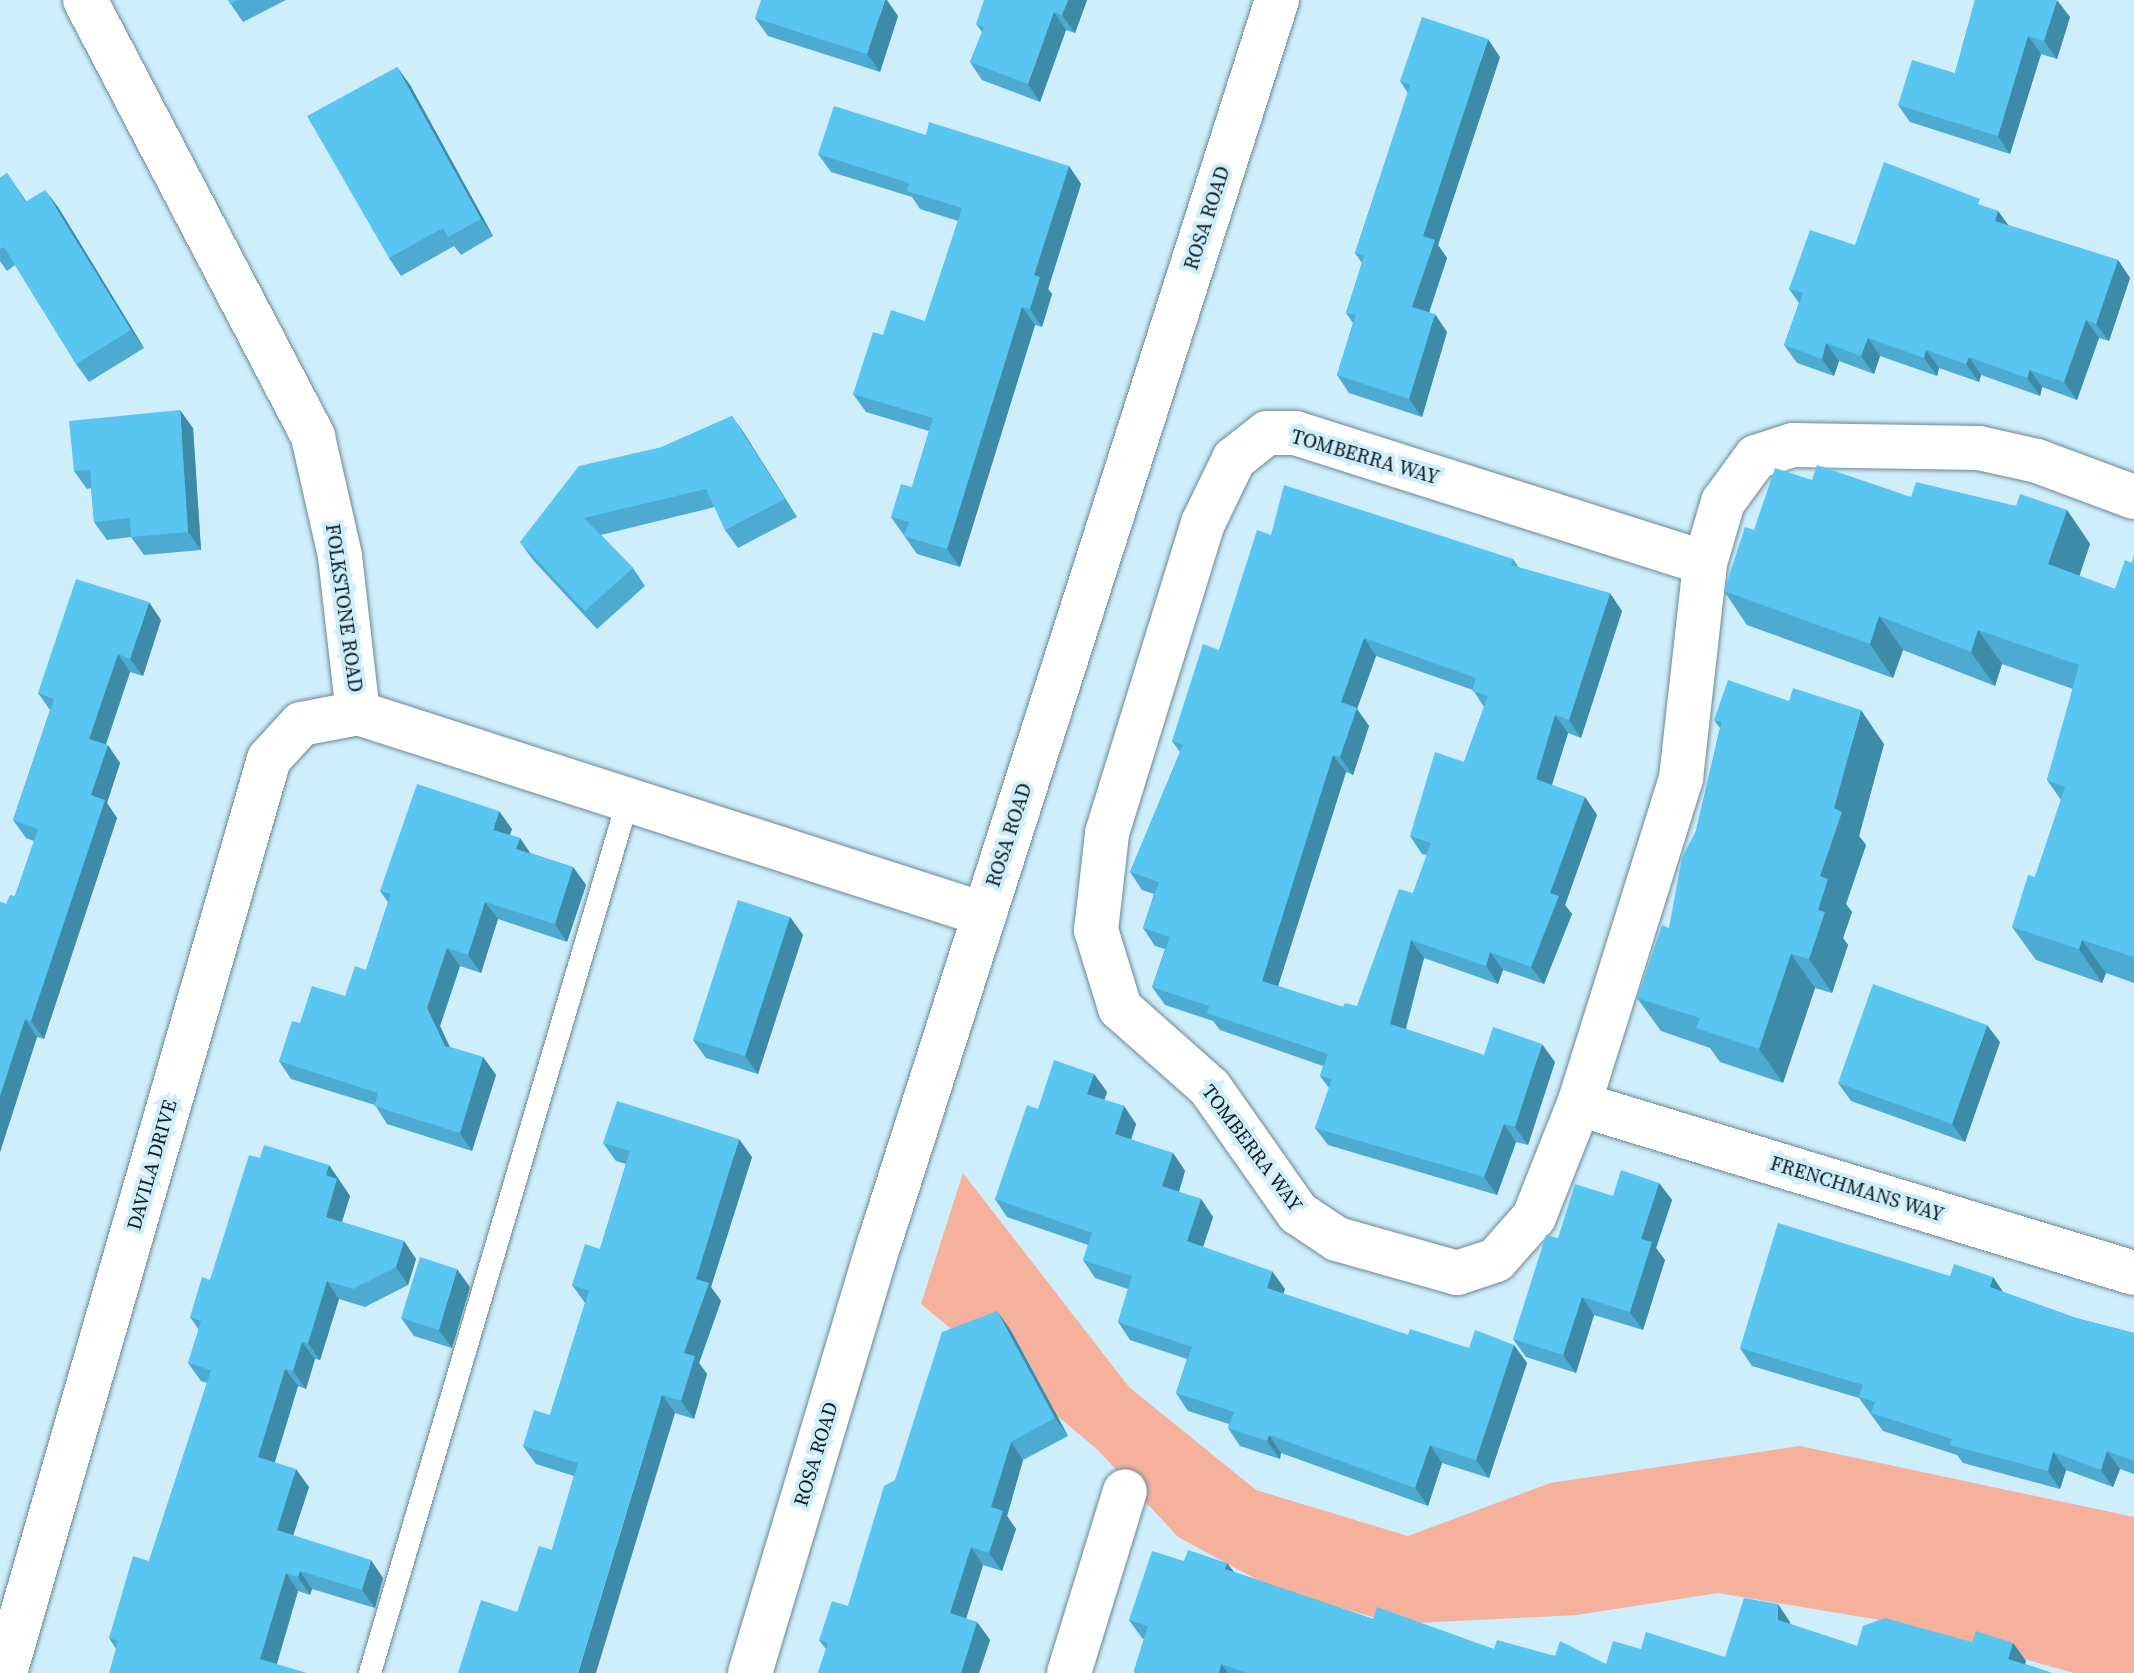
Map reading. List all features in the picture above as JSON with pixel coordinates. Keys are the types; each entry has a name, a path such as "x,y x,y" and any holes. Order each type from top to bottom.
{"street":[{"name":"FOLKSTONE ROAD","path":"85,0 313,437 340,556 358,713 983,914"},
{"name":"ROSA ROAD","path":"750,1673 983,914 1277,0"},
{"name":"TOMBERRA WAY","path":"1705,563 1296,433 1267,433 1234,459 1203,523 1107,834 1096,930 1120,1008 1210,1088 1298,1213 1337,1239 1457,1273 1496,1260 1534,1217 1579,1104 1681,778 1705,563 1723,502 1756,457 1793,445 1832,447 1915,443 1979,448 2037,461 2134,497"},
{"name":"DAVILA DRIVE","path":"5,1673 269,759 301,724 358,713"},
{"name":"FRENCHMANS WAY","path":"1579,1104 2134,1273"},
{"path":"1069,1673 1125,1491"}],"lane":[{"path":"370,1673 628,800"}],"shaded area":[{"path":"963,1173 1129,1387 1256,1490 1408,1536 1550,1483 1800,1446 2134,1517 2134,1673 2074,1673 1897,1623 1718,1593 1577,1615 1398,1624 1276,1590 1178,1537 1097,1449 921,1304"}],"building":[{"path":"761,0 885,0 867,54 755,18"},
{"path":"984,0 1068,0 1062,15 1054,12 1028,84 970,62 984,27 976,24"},
{"path":"1975,0 2057,0 2044,41 2028,36 1998,136 1898,105 1912,60 1955,73"},
{"path":"1422,17 1488,39 1423,236 1435,240 1412,307 1435,314 1409,399 1337,375 1356,315 1346,313 1364,256 1355,253 1410,85 1400,81"},
{"path":"397,67 481,219 448,237 443,228 389,258 307,116"},
{"path":"834,106 926,135 929,122 1069,166 1034,275 1040,277 1030,309 1022,307 947,549 904,536 909,522 891,517 901,484 912,487 933,418 853,394 873,332 883,335 891,310 925,321 962,208 907,191 909,183 818,154"},
{"path":"1884,162 1980,199 1978,204 1998,211 1995,221 2118,260 2096,324 2086,320 2064,382 2030,370 2027,378 1969,357 1966,364 1926,350 1924,358 1868,338 1861,356 1826,343 1822,359 1784,345 1803,293 1789,289 1810,230 1855,245"},
{"path":"7,173 25,202 45,190 131,330 76,364 4,247 0,249 0,178"},
{"path":"180,410 188,532 131,537 130,518 94,522 90,470 74,471 69,421"},
{"path":"732,416 785,499 725,530 706,489 584,518 633,568 585,611 520,542 579,466 662,447"},
{"path":"1817,465 1911,497 1916,482 2016,506 2020,494 2067,510 2048,564 2115,589 2125,560 2132,563 2134,556 2134,957 2082,940 2079,949 2012,927 2028,875 2035,877 2065,787 2047,780 2079,665 1978,630 1971,652 1879,616 1870,644 1724,591 1745,527 1754,530 1775,468 1812,480"},
{"path":"1284,485 1513,559 1511,565 1610,593 1569,720 1555,715 1536,779 1585,797 1550,893 1559,896 1531,967 1490,952 1486,966 1411,940 1390,1024 1484,1055 1493,1027 1542,1044 1515,1127 1504,1124 1484,1177 1315,1128 1332,1079 1320,1076 1328,1054 1207,1013 1209,1006 1152,987 1170,937 1143,928 1159,882 1130,872 1183,745 1172,741 1203,644 1219,650 1257,530 1271,535","holes":["1364,638 1476,678 1472,691 1488,696 1464,762 1435,752 1410,836 1431,843 1413,893 1399,889 1357,1006 1345,1003 1343,1007 1262,981 1333,755 1340,757 1357,708 1341,702"]},
{"path":"76,579 149,602 130,659 118,654 89,739 108,745 91,795 105,800 31,1021 25,1019 0,1096 0,902 6,904 10,895 15,896 38,829 13,820 54,699 38,693"},
{"path":"1728,680 1789,701 1793,688 1861,710 1834,808 1842,812 1820,876 1828,879 1818,910 1825,912 1809,959 1791,954 1759,1049 1696,1028 1700,1018 1637,998 1662,925 1669,928 1682,857 1696,831 1722,722 1714,720"},
{"path":"417,784 499,811 493,830 520,838 516,849 573,867 555,924 485,902 468,955 447,948 427,1008 445,1046 483,1057 460,1133 374,1106 378,1093 279,1061 292,1021 300,1023 312,986 345,996 355,966 366,970 391,894 380,891"},
{"path":"738,900 790,917 745,1056 693,1040"},
{"path":"1873,984 1987,1025 1952,1124 1838,1083"},
{"path":"1054,1060 1094,1074 1087,1094 1124,1106 1115,1134 1173,1153 1162,1186 1201,1199 1187,1241 1272,1271 1267,1288 1408,1335 1410,1329 1469,1348 1475,1330 1514,1345 1476,1460 1430,1445 1415,1488 1269,1435 1267,1441 1228,1428 1234,1412 1176,1393 1192,1347 1118,1322 1132,1276 1083,1260 1092,1233 995,1199 1027,1105 1038,1109"},
{"path":"617,1101 739,1139 696,1279 709,1283 684,1353 695,1356 681,1401 662,1395 578,1673 458,1673 481,1600 517,1612 539,1546 552,1550 578,1463 523,1446 534,1410 550,1415 589,1291 572,1285 585,1244 600,1249 630,1151 603,1143"},
{"path":"264,1145 329,1165 326,1175 337,1179 326,1217 404,1241 396,1267 353,1289 327,1281 308,1343 302,1342 293,1371 285,1369 258,1457 296,1469 277,1530 371,1560 362,1590 300,1571 298,1577 286,1573 260,1659 307,1673 109,1673 118,1641 109,1638 133,1556 149,1561 211,1370 188,1363 201,1321 190,1317 202,1277 210,1280 249,1155 260,1158"},
{"path":"1621,1170 1659,1183 1641,1239 1652,1242 1630,1312 1582,1297 1563,1355 1513,1339 1546,1235 1558,1238 1575,1184 1613,1196"},
{"path":"1778,1223 1950,1276 1954,1264 1993,1277 1990,1287 2076,1318 2134,1333 2134,1461 2107,1451 2101,1470 2053,1452 2048,1471 1950,1445 1952,1439 1871,1413 1875,1402 1859,1397 1863,1385 1740,1348"},
{"path":"420,1257 457,1269 439,1330 401,1318"},
{"path":"997,1311 1055,1418 1011,1442 991,1507 1003,1511 989,1553 971,1547 950,1613 977,1622 961,1673 818,1673 828,1643 819,1640 832,1601 848,1606 884,1486 895,1480 942,1332"},
{"path":"1188,1550 1227,1563 1225,1569 1373,1619 1377,1607 1494,1649 1497,1640 1555,1656 1560,1641 1606,1664 1613,1641 1641,1649 1646,1632 1725,1657 1744,1598 1778,1604 1778,1620 1857,1646 1863,1626 1885,1618 1972,1642 1976,1631 2013,1643 2008,1659 2052,1673 1247,1673 1221,1664 1219,1673 1134,1671 1148,1626 1129,1620 1152,1551 1184,1561"}]}
